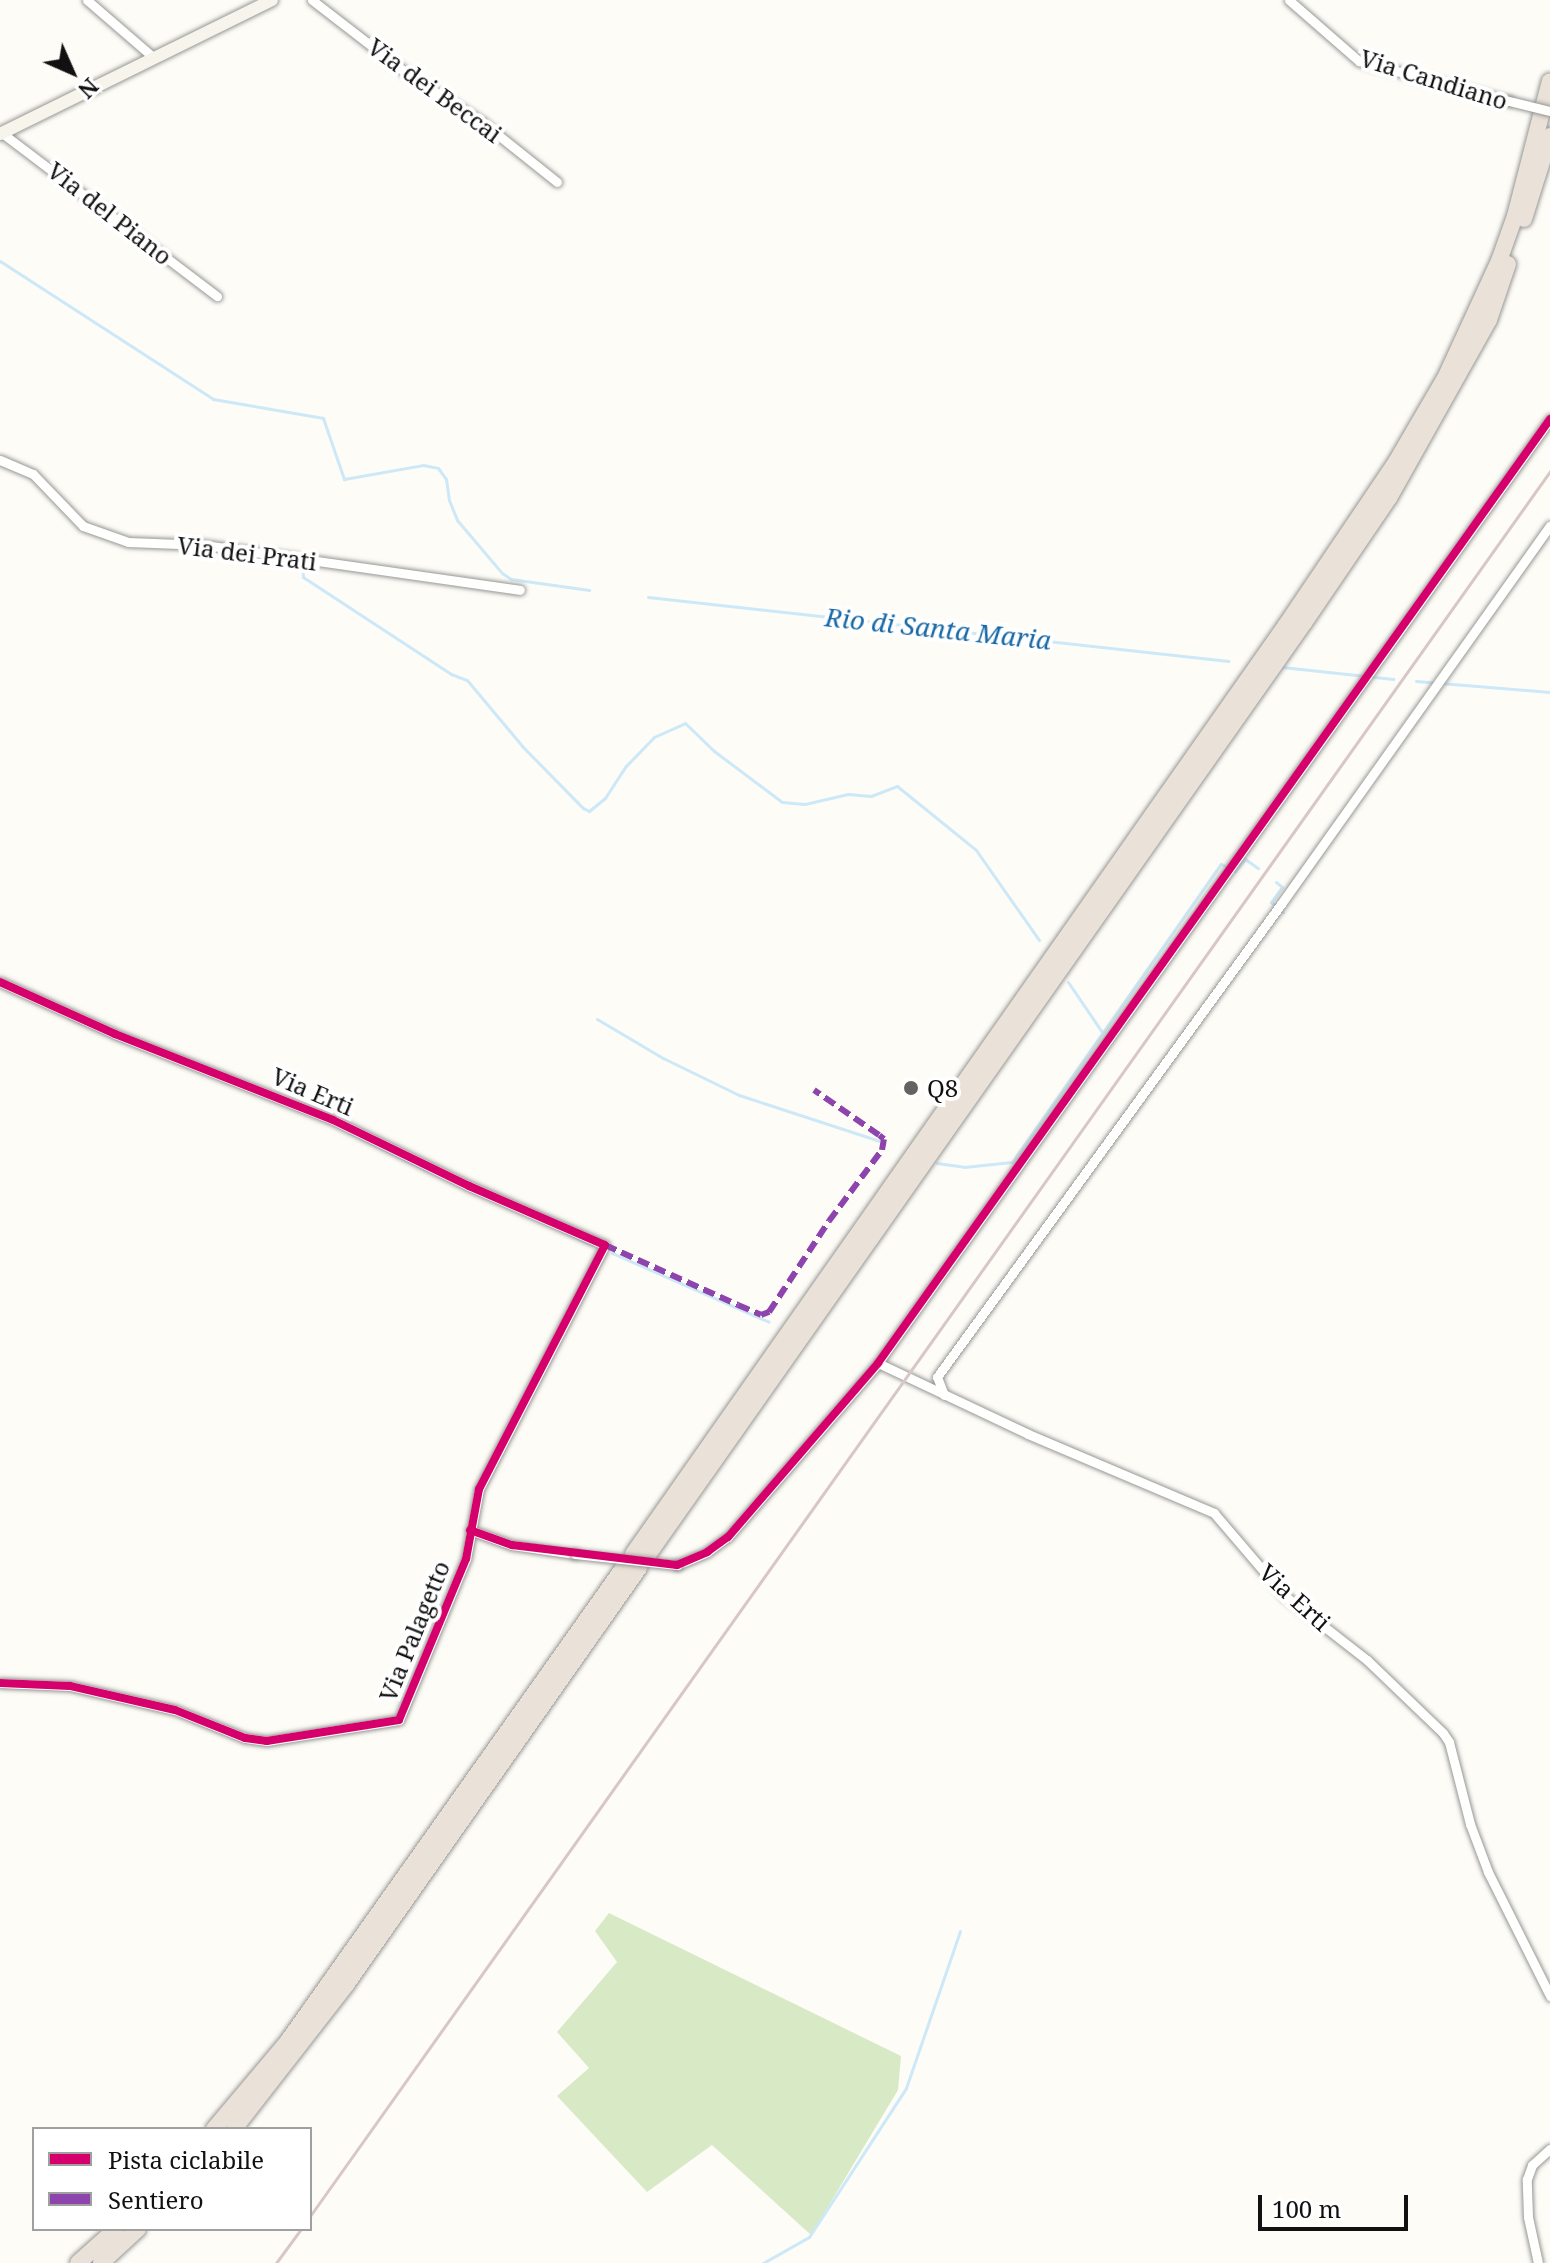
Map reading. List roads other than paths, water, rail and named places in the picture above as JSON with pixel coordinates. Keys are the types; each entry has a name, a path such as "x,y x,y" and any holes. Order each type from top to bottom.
{"highway":[{"path":"236,2127 346,1985 636,1561 1302,603 1396,462 1446,376 1499,261 1523,188 1550,81"},
{"path":"216,2127 288,2041 636,1561 1304,623 1389,498 1489,320 1540,177 1550,136"},
{"path":"78,2263 114,2231"},
{"path":"101,2263 136,2231"}],"main road":[{"path":"1,134 272,0"}],"street":[{"path":"87,0 153,57"},
{"name":"Via dei Beccai","path":"312,0 409,75 482,122 557,182"},
{"name":"Via Candiano","path":"1289,0 1359,61 1550,111"},
{"name":"Via del Piano","path":"1,134 217,296"},
{"path":"470,1530 512,1545 677,1565 720,1546 878,1363 1550,419"},
{"name":"Via dei Prati","path":"0,460 33,474 83,526 128,542 205,545 520,590"},
{"path":"944,1395 937,1377 1278,908 1550,526"},
{"name":"Via Erti","path":"0,982 115,1034 333,1120 469,1186 605,1245"},
{"name":"Via Palagetto","path":"0,1683 70,1686 175,1710 245,1738 267,1741 344,1726 386,1725 399,1720 466,1559 479,1489 605,1245"},
{"name":"Via Erti","path":"878,1363 1214,1513 1285,1596 1367,1660 1443,1733 1488,1872 1550,1996"},
{"path":"1538,2263 1528,2217 1527,2179 1532,2165 1550,2149"}],"waterway":[{"name":"Rio di Santa Maria","path":"0,261 213,399 323,418 344,479 423,465 438,468 446,479 449,500 457,520 502,573 511,579 589,590"},
{"path":"302,565 303,577 451,674 467,680 523,747 583,808 589,811 605,798 626,766 654,737 685,723 714,751 782,802 805,804 848,794 871,796 897,786 976,850 1039,940"},
{"name":"Rio di Santa Maria","path":"648,597 1228,661"},
{"name":"Rio di Santa Maria","path":"1282,667 1393,679"},
{"name":"Rio di Santa Maria","path":"1416,681 1550,692"},
{"path":"937,1163 964,1167 1012,1162 1221,864 1235,871 1245,859 1258,868"},
{"path":"1276,882 1282,887 1271,902 1283,912"},
{"path":"1068,982 1102,1032"},
{"path":"69,1018 124,1042"},
{"path":"597,1019 663,1058 739,1095 880,1141"},
{"path":"350,1133 426,1170"},
{"path":"560,1230 592,1245"},
{"path":"612,1253 769,1322"},
{"path":"763,2263 809,2237 906,2088 960,1931"}],"railway":[{"path":"312,2213 1550,471"},
{"path":"276,2263 300,2231"}],"place":[{"name":"Q8","path":"911,1088"}]}
